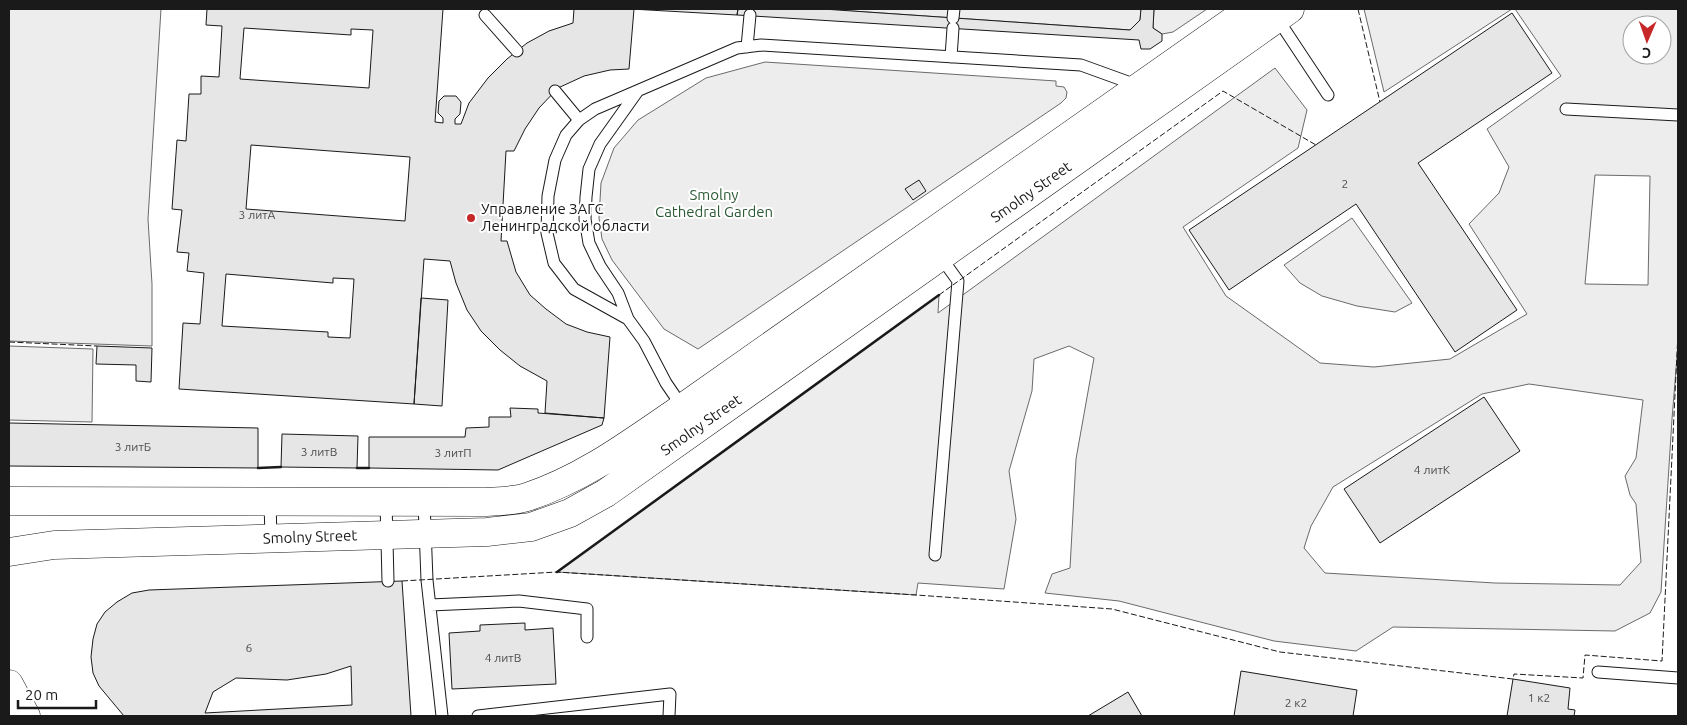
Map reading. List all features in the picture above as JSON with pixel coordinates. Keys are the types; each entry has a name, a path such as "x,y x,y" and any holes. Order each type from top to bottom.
{"street":[{"name":"Smolny Street","path":"932,246 1140,87 1250,9"},
{"name":"Smolny Street","path":"9,552 54,545 487,532 530,526 570,513 606,493 689,418 932,246 1284,14"},
{"name":"Smolny Street","path":"9,501 486,502 526,498 596,466 689,418"},
{"path":"9,684 26,716"}],"lane":[{"path":"1284,14 1328,95"},
{"path":"485,15 517,51"},
{"path":"748,47 750,15"},
{"path":"950,56 953,18"},
{"path":"628,319 574,289 554,263 547,233 548,196 555,160 566,135 579,120 595,109 737,48 761,45 1081,64 1140,87"},
{"path":"555,91 579,120"},
{"path":"638,91 600,144 589,169 586,197 589,244 600,266 618,293 628,319 644,341 666,383 689,418"},
{"path":"1566,109 1678,114"},
{"path":"932,246 958,281 935,555"},
{"path":"270,502 271,538"},
{"path":"386,502 388,581"},
{"path":"424,502 430,605 442,716"},
{"path":"430,605 519,601 587,609 587,637"},
{"path":"1598,672 1678,678"},
{"path":"478,716 670,694 669,716"}],"shaded area":[{"path":"9,9 161,9 148,219 152,284 152,346 9,341"},
{"path":"823,9 1141,9 1140,20 1130,30"},
{"path":"1154,9 1207,9 1173,32 1162,34 1153,28"},
{"path":"1364,9 1512,9 1384,92"},
{"path":"1515,9 1678,9 1678,345 1661,592 1650,613 1615,631 1393,627 1356,651 1274,641 1119,601 1045,593 1052,574 1070,568 1076,459 1094,358 1069,346 1034,359 1032,391 1009,471 1016,519 1004,589 918,583 916,595 557,572 939,295 938,313 1275,68 1307,110 1298,148 1183,227 1226,296 1320,363 1374,367 1450,359 1527,314 1469,224 1499,193 1509,167 1487,129 1561,76","holes":["1595,175 1650,176 1648,285 1585,284","1529,384 1643,400 1636,458 1625,476 1630,495 1636,504 1641,562 1620,585 1495,583 1325,573 1304,548 1311,526 1333,487 1482,394"]},
{"name":"Smolny Cathedral Garden","path":"765,62 1056,81 1056,86 1064,87 1067,92 1066,98 1061,103 698,349 664,329 612,260 602,239 599,218 601,183 614,148 638,120 706,78"},
{"path":"1352,218 1412,303 1395,312 1357,306 1322,296 1300,283 1284,265"},
{"path":"9,346 93,349 92,422 9,420"}],"building":[{"path":"207,9 443,9 435,122 443,123 443,118 438,113 439,101 444,96 456,96 461,102 460,114 455,119 455,124 461,124 469,103 488,78 527,43 549,31 573,23 574,9 634,9 629,69 610,70 584,76 558,88 539,108 525,129 514,151 506,151 501,241 507,241 516,272 530,295 566,324 587,332 610,337 604,418 545,413 547,381 520,366 481,331 467,310 456,283 450,261 424,259 414,404 179,389 183,323 200,324 204,273 187,271 189,253 177,252 182,210 172,209 177,140 186,141 189,94 201,94 201,76 219,77 222,26 206,25","holes":["244,28 351,35 351,29 373,30 369,88 240,79","251,145 410,157 405,221 246,209","226,274 333,283 333,278 354,279 350,338 328,337 328,332 222,326"]},
{"path":"631,9 738,9 737,15"},
{"path":"738,9 823,9 1130,30 1140,20 1141,9 1154,9 1153,28 1162,34 1162,41 1150,49 1141,49 1139,40 737,15"},
{"path":"1512,13 1552,73 1418,163 1517,310 1455,352 1356,204 1229,290 1189,230"},
{"path":"919,180 926,191 913,200 905,189"},
{"path":"421,298 448,300 442,406 414,404"},
{"path":"97,346 152,348 151,382 136,381 136,365 96,364"},
{"path":"1484,397 1520,451 1380,543 1344,489"},
{"path":"510,408 538,409 538,413 604,418 602,425 498,470 369,468 369,437 465,437 466,428 489,427 489,417 511,417"},
{"path":"9,423 258,428 258,468 9,466"},
{"path":"282,434 358,436 357,468 281,467"},
{"path":"402,581 411,716 124,716 99,686 93,673 91,657 93,639 97,624 105,612 132,593 149,590","holes":["351,666 352,705 205,713 213,692 236,678 287,680 326,674"]},
{"path":"525,623 525,630 553,628 556,684 452,689 449,633 480,631 480,625"},
{"path":"1241,671 1357,690 1353,716 1234,716"},
{"path":"1513,679 1570,688 1568,709 1575,710 1574,716 1507,716"},
{"path":"1128,692 1142,716 1088,716"}],"fence":[{"path":"1358,9 1380,102"},
{"path":"939,295 1223,91 1316,145"},
{"path":"402,581 557,572 1112,609 1280,652 1513,679 1514,674 1583,678 1585,655 1662,661 1678,333"},
{"path":"9,342 97,346"}],"wall":[{"path":"557,572 939,295"},
{"path":"258,468 281,467"},
{"path":"357,468 369,468"}],"place":[{"name":"Управление ЗАГС Ленинградской области","path":"471,218"}]}
